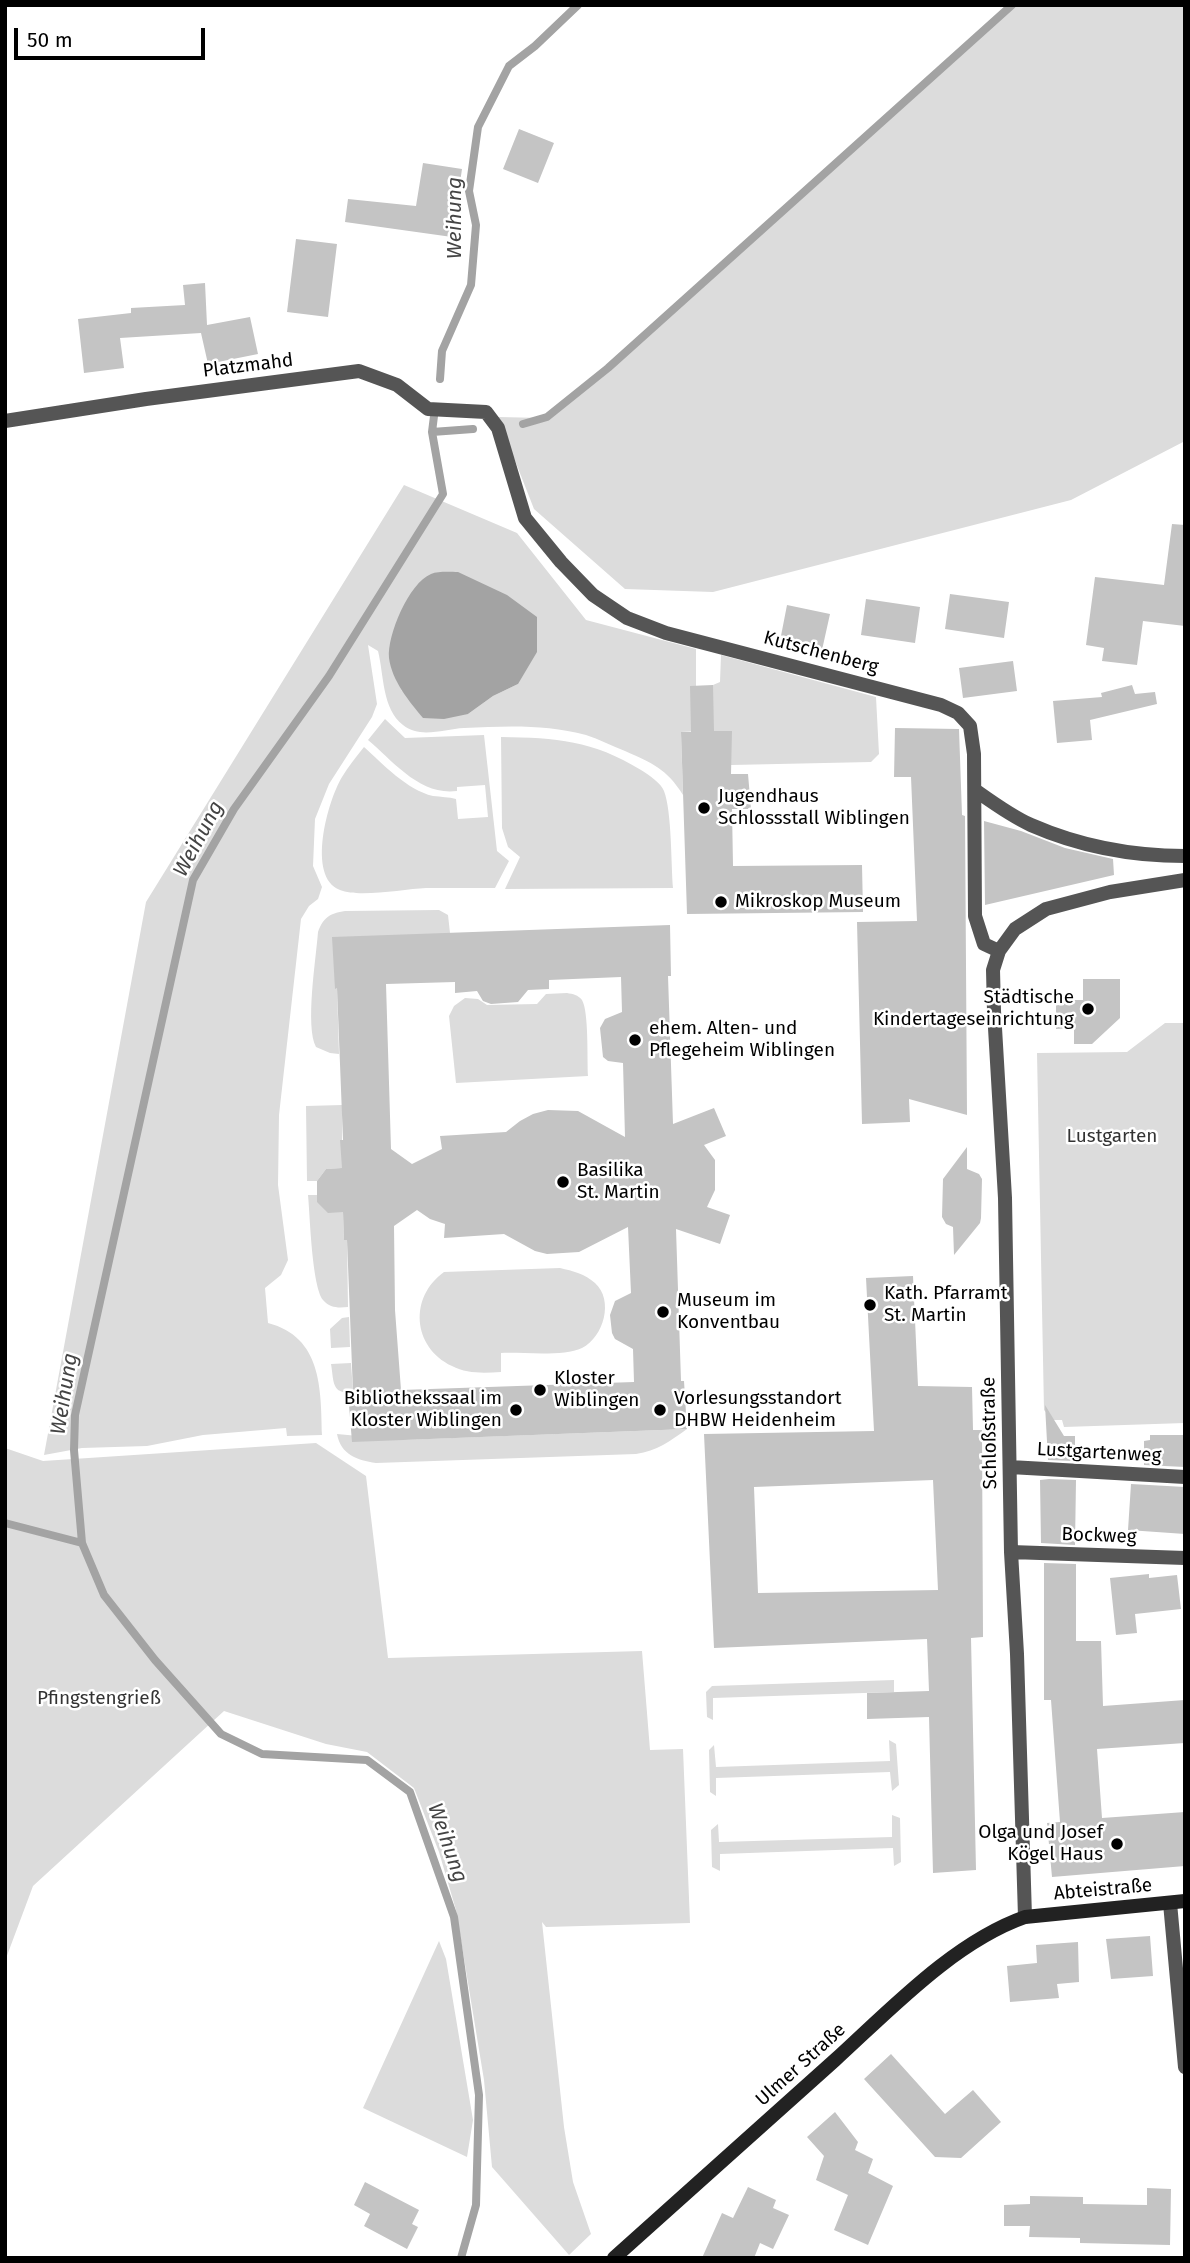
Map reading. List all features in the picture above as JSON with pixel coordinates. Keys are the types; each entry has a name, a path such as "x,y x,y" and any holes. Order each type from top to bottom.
{"main road":[{"name":"Abteistraße","path":"1025,1917 1177,1902"},
{"name":"Ulmer Straße","path":"614,2258 951,1958 1000,1926 1025,1917"}],"street":[{"name":"Platzmahd","path":"5,421 146,398 359,371 397,385 428,409 486,412"},
{"name":"Kutschenberg","path":"486,412 498,428 526,518 561,562 593,594 627,618 666,633 941,705 958,713 970,726 975,790"},
{"path":"975,790 1029,824 1071,839 1155,856 1185,856"},
{"path":"975,790 975,916 984,944 999,951 1015,929 1046,909 1110,892 1185,880"},
{"name":"Schloßstraße","path":"999,951 993,970 994,1012 1005,1198 1011,1552 1025,1917"},
{"name":"Lustgartenweg","path":"1010,1467 1185,1477"},
{"name":"Bockweg","path":"1011,1552 1185,1558"},
{"path":"1177,1902 1185,2067"}],"green space":[{"path":"1013,5 1185,5 1185,441 1071,500 713,592 625,589 534,509 498,417 543,418 608,368"},
{"path":"404,485 517,533 586,620 696,649 696,686 702,731 681,732 683,795 665,773 651,763 571,731 525,727 464,728 432,732 410,729 396,718 391,710 378,651 368,645 377,704 372,717 329,784 315,819 313,866 322,887 318,899 309,906 301,919 279,1115 278,1185 288,1260 281,1275 265,1288 268,1323 286,1330 299,1340 309,1352 315,1367 321,1400 322,1435 287,1436 286,1428 203,1435 147,1446 82,1448 44,1455 146,902","holes":["518,684 493,696 468,714 401,690"]},
{"path":"721,655 876,697 879,754 871,762 731,765 731,731 713,731 713,685 720,682"},
{"path":"385,719 405,738 484,735 497,851 509,861 495,888 426,888 358,893 340,890 330,882 324,870 322,855 326,819 336,788 364,747 396,776 414,788 433,796 456,799 458,819 488,817 485,785 457,787 457,791 431,788 397,767 368,740"},
{"path":"501,737 540,738 590,747 623,760 654,779 667,800 673,888 505,889 520,857 508,847 502,828"},
{"path":"439,910 448,915 450,933 337,988 339,1054 316,1047 311,1024 318,932 322,923 331,915 345,911"},
{"path":"567,993 579,997 584,1006 588,1076 456,1083 449,1016 454,1006 465,998 478,999 487,1005 537,1004 546,994"},
{"name":"Lustgarten","path":"1165,1023 1185,1023 1185,1423 1064,1427 1062,1420 1053,1420 1044,1410 1037,1053 1127,1052"},
{"path":"342,1105 342,1168 326,1169 317,1181 307,1181 306,1106"},
{"path":"308,1195 318,1195 343,1212 344,1240 347,1240 348,1307 328,1305 319,1292"},
{"path":"560,1268 579,1273 591,1280 601,1290 604,1299 601,1327 590,1343 582,1348 554,1353 501,1353 501,1372 482,1373 452,1366 439,1358 429,1347 420,1321 421,1308 433,1282 444,1272"},
{"path":"349,1317 350,1347 331,1348 330,1329 342,1318"},
{"path":"351,1363 353,1392 341,1391 333,1381 331,1364"},
{"path":"687,1429 657,1448 636,1454 376,1463 346,1452 337,1434 401,1440"},
{"name":"Pfingstengrieß","path":"316,1443 366,1476 388,1658 642,1651 650,1750 683,1749 690,1923 546,1927 542,1922 564,2127 573,2182 591,2234 569,2255 492,2167 484,2080 456,1910 439,1852 414,1788 367,1752 326,1744 224,1711 33,1886 5,1961 5,1448 43,1461"},
{"path":"894,1680 894,1692 713,1698 713,1720 707,1717 706,1692 712,1686"},
{"path":"889,1740 896,1744 899,1785 892,1791 890,1772 716,1778 716,1796 710,1792 709,1750 714,1745 716,1767 890,1761"},
{"path":"892,1815 900,1818 901,1862 894,1866 893,1848 720,1854 720,1871 712,1867 711,1830 718,1824 719,1842 892,1837"},
{"path":"439,1941 446,1959 473,2120 467,2157 363,2108"}],"shaded area":[{"path":"458,572 507,595 537,617 537,652 518,684 493,696 468,714 444,719 423,718 394,675 389,648 401,611 423,579 434,573"}],"building":[{"path":"519,129 554,143 538,183 503,169"},
{"path":"423,163 462,169 452,237 345,222 348,199 416,206"},
{"path":"296,239 337,244 328,317 287,312"},
{"path":"205,283 207,325 250,317 258,354 208,364 201,333 120,338 124,368 84,373 78,319 131,313 131,308 185,305 183,285"},
{"path":"1172,524 1185,525 1185,626 1143,621 1137,665 1102,661 1104,648 1086,645 1095,577 1164,585"},
{"path":"950,594 1009,602 1004,638 945,629"},
{"path":"866,599 920,607 915,643 861,635"},
{"path":"787,605 830,614 822,650 780,641"},
{"path":"1013,661 1017,691 963,698 959,668"},
{"path":"713,685 714,731 732,731 731,774 748,774 751,809 732,809 733,866 862,865 863,912 687,914 681,732 691,732 690,686"},
{"path":"1132,685 1135,694 1155,692 1157,704 1090,720 1092,740 1057,743 1053,701 1102,697 1101,693"},
{"path":"895,728 959,729 962,815 965,816 967,1115 909,1099 910,1122 862,1124 857,922 917,921 911,777 894,777"},
{"path":"984,821 1021,831 1065,848 1113,859 1114,875 985,905"},
{"path":"670,925 671,976 668,976 673,1124 714,1108 726,1136 704,1145 715,1160 715,1190 707,1207 730,1215 720,1244 676,1229 681,1381 684,1381 687,1429 352,1442 348,1393 353,1392 347,1240 344,1240 343,1212 328,1213 317,1202 317,1181 326,1169 342,1168 337,988 335,989 332,937","holes":["621,977 622,1012 605,1019 600,1028 603,1057 608,1061 623,1063 625,1137 578,1111 548,1110 533,1114 506,1132 440,1136 442,1149 412,1164 391,1149 386,984 455,982 455,993 477,991 483,1001 491,1004 518,1002 528,990 549,989 549,980","417,1210 430,1219 445,1224 444,1238 504,1234 535,1251 547,1254 579,1252 628,1227 631,1293 615,1301 610,1315 615,1339 633,1349 634,1382 401,1390 395,1310 394,1226"]},
{"name":"Städtische Kindertageseinrichtung","path":"1083,979 1120,979 1120,1018 1092,1044 1074,1044 1074,1028 1056,1029 1056,1000 1083,1000"},
{"path":"967,1147 967,1169 979,1174 982,1179 981,1218 980,1223 954,1255 953,1227 946,1224 942,1217 943,1179"},
{"path":"913,1276 918,1386 972,1387 973,1430 982,1430 983,1637 971,1638 976,1870 933,1873 929,1717 867,1719 867,1693 929,1691 927,1639 714,1648 704,1434 874,1431 866,1278","holes":["933,1480 938,1590 758,1593 754,1487"]},
{"path":"1045,1405 1064,1436 1075,1436 1075,1461 1048,1460"},
{"path":"1150,1435 1185,1435 1185,1467 1144,1465 1144,1441 1150,1440"},
{"path":"1040,1480 1076,1480 1075,1545 1041,1543"},
{"path":"1131,1484 1185,1487 1185,1534 1128,1530"},
{"path":"1044,1563 1076,1564 1076,1641 1101,1641 1103,1706 1185,1700 1185,1743 1097,1749 1102,1818 1185,1812 1185,1866 1052,1877 1047,1823 1060,1822 1051,1700 1044,1700"},
{"path":"1149,1574 1149,1578 1177,1575 1181,1609 1135,1614 1137,1633 1116,1635 1110,1578"},
{"path":"1150,1936 1153,1976 1111,1979 1106,1939"},
{"path":"1078,1942 1079,1982 1057,1984 1059,1998 1010,2002 1007,1966 1037,1963 1036,1945"},
{"path":"891,2054 945,2114 973,2090 1001,2122 961,2158 935,2157 864,2079"},
{"path":"835,2112 858,2142 855,2150 873,2159 868,2173 893,2186 868,2245 834,2230 848,2195 816,2180 824,2156 807,2137"},
{"path":"365,2182 419,2210 412,2224 418,2227 407,2249 364,2226 370,2214 354,2205"},
{"path":"748,2187 776,2200 773,2208 789,2215 773,2249 760,2243 754,2258 702,2258 722,2213 733,2218"},
{"path":"1147,2188 1171,2189 1170,2245 1080,2243 1080,2238 1029,2237 1030,2226 1004,2226 1004,2205 1030,2204 1030,2196 1083,2197 1083,2204 1147,2205"}],"waterway":[{"name":"Weihung","path":"440,379 442,351 471,285 476,225 469,191 478,127 509,66 535,46 578,5"},
{"path":"523,424 547,417 608,368 1012,5"},
{"name":"Weihung","path":"434,416 432,432 443,494 329,676 234,809 193,880 75,1415 74,1450 82,1543 104,1595 155,1660 221,1734 262,1754 367,1760 410,1792 454,1917 479,2095 476,2205 461,2258"},
{"path":"432,432 473,429"},
{"path":"5,1523 82,1543"}],"place":[{"name":"Jugendhaus Schlossstall Wiblingen","path":"704,808"},
{"name":"Mikroskop Museum","path":"721,902"},
{"name":"Städtische Kindertageseinrichtung","path":"1088,1009"},
{"name":"ehem. Alten- und Pflegeheim Wiblingen","path":"635,1040"},
{"name":"Basilika St. Martin","path":"563,1182"},
{"name":"Kath. Pfarramt St. Martin","path":"870,1305"},
{"name":"Museum im Konventbau","path":"663,1312"},
{"name":"Kloster Wiblingen","path":"540,1390"},
{"name":"Bibliothekssaal im Kloster Wiblingen","path":"516,1410"},
{"name":"Vorlesungsstandort DHBW Heidenheim","path":"660,1410"},
{"name":"Olga und Josef Kögel Haus","path":"1117,1844"}]}
